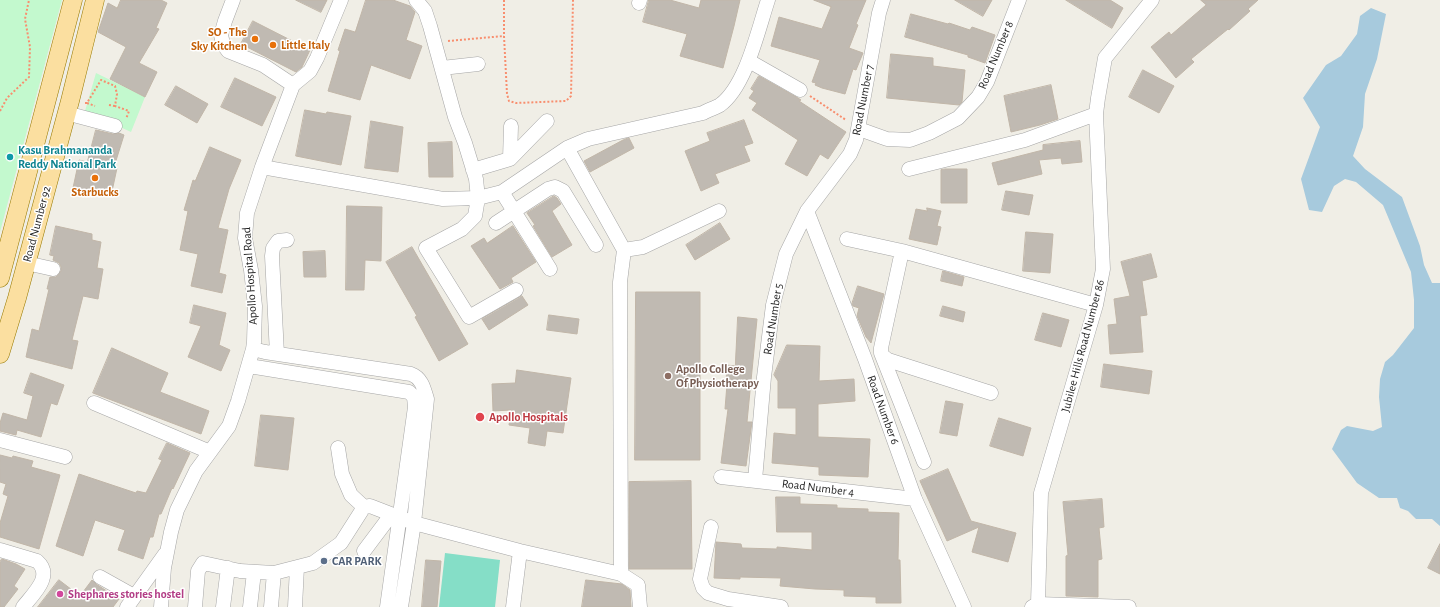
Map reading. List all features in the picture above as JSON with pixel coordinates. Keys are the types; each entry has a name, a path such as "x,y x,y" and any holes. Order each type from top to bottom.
{"main road":[{"name":"Road Number 92","path":"0,278 73,0"},
{"name":"Road Number 92","path":"0,354 19,291 95,0"},
{"path":"0,288 19,291"}],"street":[{"path":"233,0 221,35 223,44 228,51 263,66 293,85 310,71 317,58 341,0"},
{"path":"416,0 425,11 455,117 474,170 478,198 475,216 462,229 426,248 469,317 516,290"},
{"path":"262,167 443,199 478,198 502,192 567,148 588,139 703,113 719,105 732,93 749,61 768,0"},
{"name":"Road Number 7","path":"807,210 850,154 856,140 879,13 883,0"},
{"name":"Road Number 8","path":"859,129 887,139 910,140 929,133 958,118 978,97 987,82 1019,0"},
{"name":"Jubilee Hills Road Number 86","path":"1035,605 1041,493 1096,305 1103,269 1096,114 1105,58 1152,0"},
{"path":"749,61 800,90"},
{"path":"442,68 478,64"},
{"name":"Apollo Hospital Road","path":"161,607 164,568 177,510 196,471 229,426 248,366 265,352 254,342 255,306 251,270 245,238 247,213 262,167 293,85"},
{"path":"68,107 119,126"},
{"path":"909,169 1025,140 1096,114"},
{"path":"474,170 510,159 547,121"},
{"path":"510,159 511,126"},
{"path":"567,148 624,250 620,282 621,574"},
{"path":"496,222 548,189 559,187 563,191 592,239 608,222"},
{"path":"502,192 550,269"},
{"name":"Road Number 5","path":"755,480 764,376 773,305 786,254 807,210"},
{"name":"Road Number 6","path":"807,210 865,359 915,499 964,607"},
{"path":"624,250 643,247 719,211"},
{"path":"847,238 902,251 1096,305"},
{"path":"287,240 278,241 273,248 265,352 416,376 424,388 427,399 414,523 401,607"},
{"path":"902,251 881,348 924,462"},
{"path":"26,263 53,269"},
{"path":"883,356 888,360 991,393"},
{"path":"248,366 409,392 414,397 415,407 395,516 387,607"},
{"path":"94,403 210,452"},
{"path":"0,440 66,458"},
{"path":"338,448 342,474 351,495 364,507"},
{"name":"Road Number 4","path":"721,477 915,499"},
{"path":"194,607 198,571 203,563 254,572 274,573 313,563 341,543 364,507 370,506 414,523 520,551 621,574 638,585 640,607"},
{"path":"364,551 395,516"},
{"path":"711,527 700,579 703,588 708,593 730,603 781,607"},
{"path":"100,577 130,602 168,549"},
{"path":"0,550 37,561 44,570 43,581 23,607"},
{"path":"513,607 520,551"},
{"path":"295,607 297,567"},
{"path":"223,607 228,568"},
{"path":"250,607 254,572"},
{"path":"271,607 274,573"},
{"path":"1035,605 1129,607"}],"path":[{"path":"0,111 7,98 29,77 30,47 25,19 29,0"},
{"path":"504,0 507,94 509,101 516,103 566,100 571,96 573,0"},
{"path":"434,42 504,36"},
{"path":"68,107 87,103 100,80 115,86 118,94 115,106"},
{"path":"800,90 859,129"},
{"path":"109,105 129,111 119,126"}],"green space":[{"name":"Kasu Brahmananda Reddy National Park","path":"0,0 62,0 0,232"},
{"path":"96,73 145,97 131,132 85,111"},
{"path":"445,553 500,560 495,607 439,607"}],"water":[{"path":"1371,8 1386,14 1377,59 1365,94 1363,127 1353,156 1365,169 1402,197 1420,246 1424,265 1432,283 1440,283 1440,526 1432,519 1416,519 1408,511 1400,508 1397,498 1379,498 1357,483 1332,449 1341,430 1347,426 1373,431 1382,427 1379,397 1380,379 1385,362 1393,355 1414,328 1414,300 1411,272 1383,205 1356,182 1345,179 1334,186 1322,212 1309,210 1301,179 1320,127 1303,98 1326,65 1341,56 1357,34 1360,16"}],"building":[{"path":"121,0 161,0 167,3 156,28 159,29 139,63 157,72 145,97 110,79 126,47 98,32 108,3 117,8"},
{"path":"296,0 327,0 321,12"},
{"path":"366,0 393,0 410,6 415,12 406,40 422,46 410,79 371,65 360,100 328,91 345,29 355,32"},
{"path":"649,0 670,0 699,8 701,0 740,0 723,68 680,56 687,34 643,22"},
{"path":"814,0 866,0 856,24 858,25 849,48 863,53 856,70 853,69 845,94 822,88 815,85 816,83 812,82 820,60 771,46 779,17 822,29 831,7"},
{"path":"955,0 992,0 983,16"},
{"path":"1066,0 1110,0 1123,8 1112,28"},
{"path":"1201,0 1258,0 1248,9 1250,11 1229,30 1228,29 1191,59 1194,62 1176,78 1151,47 1169,32 1171,35 1206,5"},
{"path":"911,14 948,24 949,23 970,30 972,27 995,35 985,63 968,57 968,55 905,37"},
{"path":"253,21 310,50 302,67 296,72 241,44"},
{"path":"891,54 933,58 933,66 965,70 962,102 959,105 887,98"},
{"path":"1143,70 1174,86 1159,113 1129,97"},
{"path":"759,76 798,98 801,100 799,101 846,132 828,159 820,154 807,176 785,164 798,140 752,110 757,103 749,98 754,91 751,89"},
{"path":"235,78 276,97 262,126 221,107"},
{"path":"1051,85 1058,119 1011,132 1004,96"},
{"path":"176,86 208,104 197,123 165,105"},
{"path":"305,110 326,114 327,112 351,116 341,165 296,156"},
{"path":"744,120 753,143 744,146 750,161 715,174 719,183 701,191 685,151 710,141 707,133"},
{"path":"371,121 403,127 398,172 365,168"},
{"path":"96,130 124,135 114,167 117,168 111,196 73,188 79,160 87,162"},
{"path":"629,138 634,148 590,172 584,161"},
{"path":"1080,141 1082,162 1062,164 1061,158 1039,160 1042,174 998,185 992,163 1043,150 1043,145"},
{"path":"452,142 453,177 429,177 428,143"},
{"path":"210,147 241,160 229,189 218,228 228,230 219,273 226,275 222,293 191,286 198,254 180,250 188,211 184,210 193,180 195,181"},
{"path":"967,169 967,203 941,203 941,170"},
{"path":"1006,191 1033,195 1029,215 1002,210"},
{"path":"554,196 561,204 552,211 572,245 552,257 533,226 535,225 527,213"},
{"path":"347,206 382,207 381,261 365,260 364,290 346,290"},
{"path":"927,208 941,211 937,226 941,227 937,245 909,239 916,209 927,211"},
{"path":"720,223 730,239 695,260 686,245"},
{"path":"56,226 92,234 92,240 101,242 97,268 103,269 98,299 83,296 72,340 78,341 72,369 26,357 32,329 39,331 49,289 47,289 50,277 56,277 61,271 59,263 53,260 54,256 50,255"},
{"path":"513,226 536,262 511,278 513,282 500,289 471,246 484,238 487,243"},
{"path":"1026,232 1053,234 1050,273 1023,271"},
{"path":"412,247 468,344 439,361 415,317 417,316 386,262"},
{"path":"325,251 326,277 304,277 303,252"},
{"path":"1151,254 1157,277 1142,281 1147,315 1140,316 1143,352 1110,354 1108,325 1117,324 1114,299 1130,296 1121,262"},
{"path":"943,271 964,277 962,286 941,281"},
{"path":"858,286 884,294 871,343 866,337 857,316 859,308 853,306 852,304"},
{"name":"Apollo College Of Physiotherapy","path":"636,292 700,292 700,460 635,460"},
{"path":"522,296 528,305 489,330 482,319"},
{"path":"194,305 226,313 219,345 230,350 221,371 188,357 201,326 190,323"},
{"path":"943,306 965,312 963,322 940,316"},
{"path":"1043,313 1069,320 1061,347 1035,340"},
{"path":"549,315 579,319 577,334 547,330"},
{"path":"738,317 757,319 747,422 752,422 746,466 721,463 728,409 725,409 727,365 735,366"},
{"path":"787,345 820,346 819,381 854,379 855,401 818,404 818,437 870,439 868,477 819,475 819,467 772,463 774,433 796,435 796,408 778,408 778,381 774,375"},
{"path":"112,348 168,373 160,392 209,411 201,434 93,393"},
{"path":"1104,364 1152,371 1149,394 1101,387"},
{"path":"517,370 571,378 563,433 547,431 545,446 528,443 530,428 509,425 511,410 493,411 492,384 515,383"},
{"path":"31,373 64,385 57,405 51,403 41,437 17,430 16,435 0,431 0,423 3,413 27,420 33,396 24,393"},
{"path":"946,401 963,404 957,436 940,433"},
{"path":"261,415 294,418 288,470 255,466"},
{"path":"999,418 1031,428 1023,456 990,446"},
{"path":"167,443 190,453 173,489 172,488 161,514 159,514 153,537 150,537 143,559 118,550 125,530 95,520 83,556 56,546 79,474 136,493 137,491 146,493 162,460 159,459"},
{"path":"0,455 12,458 13,456 33,461 31,467 60,475 39,549 0,537 0,523 8,496 3,494 6,484 0,482"},
{"path":"948,469 971,521 1016,533 1008,562 972,552 979,527 947,541 920,481"},
{"path":"691,481 692,569 629,569 629,482"},
{"path":"776,497 800,497 800,504 837,505 837,508 868,509 868,512 899,513 898,560 900,560 901,603 876,603 876,597 844,596 844,590 780,586 781,578 714,578 716,542 741,544 742,548 777,549 777,547 812,550 812,532 777,532"},
{"path":"1102,499 1104,527 1099,528 1102,559 1098,560 1098,597 1066,596 1066,556 1068,555 1063,502"},
{"path":"1440,544 1440,574 1428,568"},
{"path":"2,559 25,569 14,586 18,589 4,607 0,607 0,562"},
{"path":"426,560 441,561 437,607 422,607"},
{"path":"59,580 80,596 92,580 119,599 113,607 38,607"},
{"path":"586,580 622,584 630,590 631,607 582,607"}],"place":[{"name":"SO - The Sky Kitchen","path":"255,39"},
{"name":"Little Italy","path":"273,45"},
{"name":"Kasu Brahmananda Reddy National Park","path":"10,157"},
{"name":"Starbucks","path":"95,178"},
{"name":"Apollo College Of Physiotherapy","path":"668,376"},
{"name":"Apollo Hospitals","path":"480,417"},
{"name":"CAR PARK","path":"324,561"},
{"name":"Shephares stories hostel","path":"60,594"}]}
